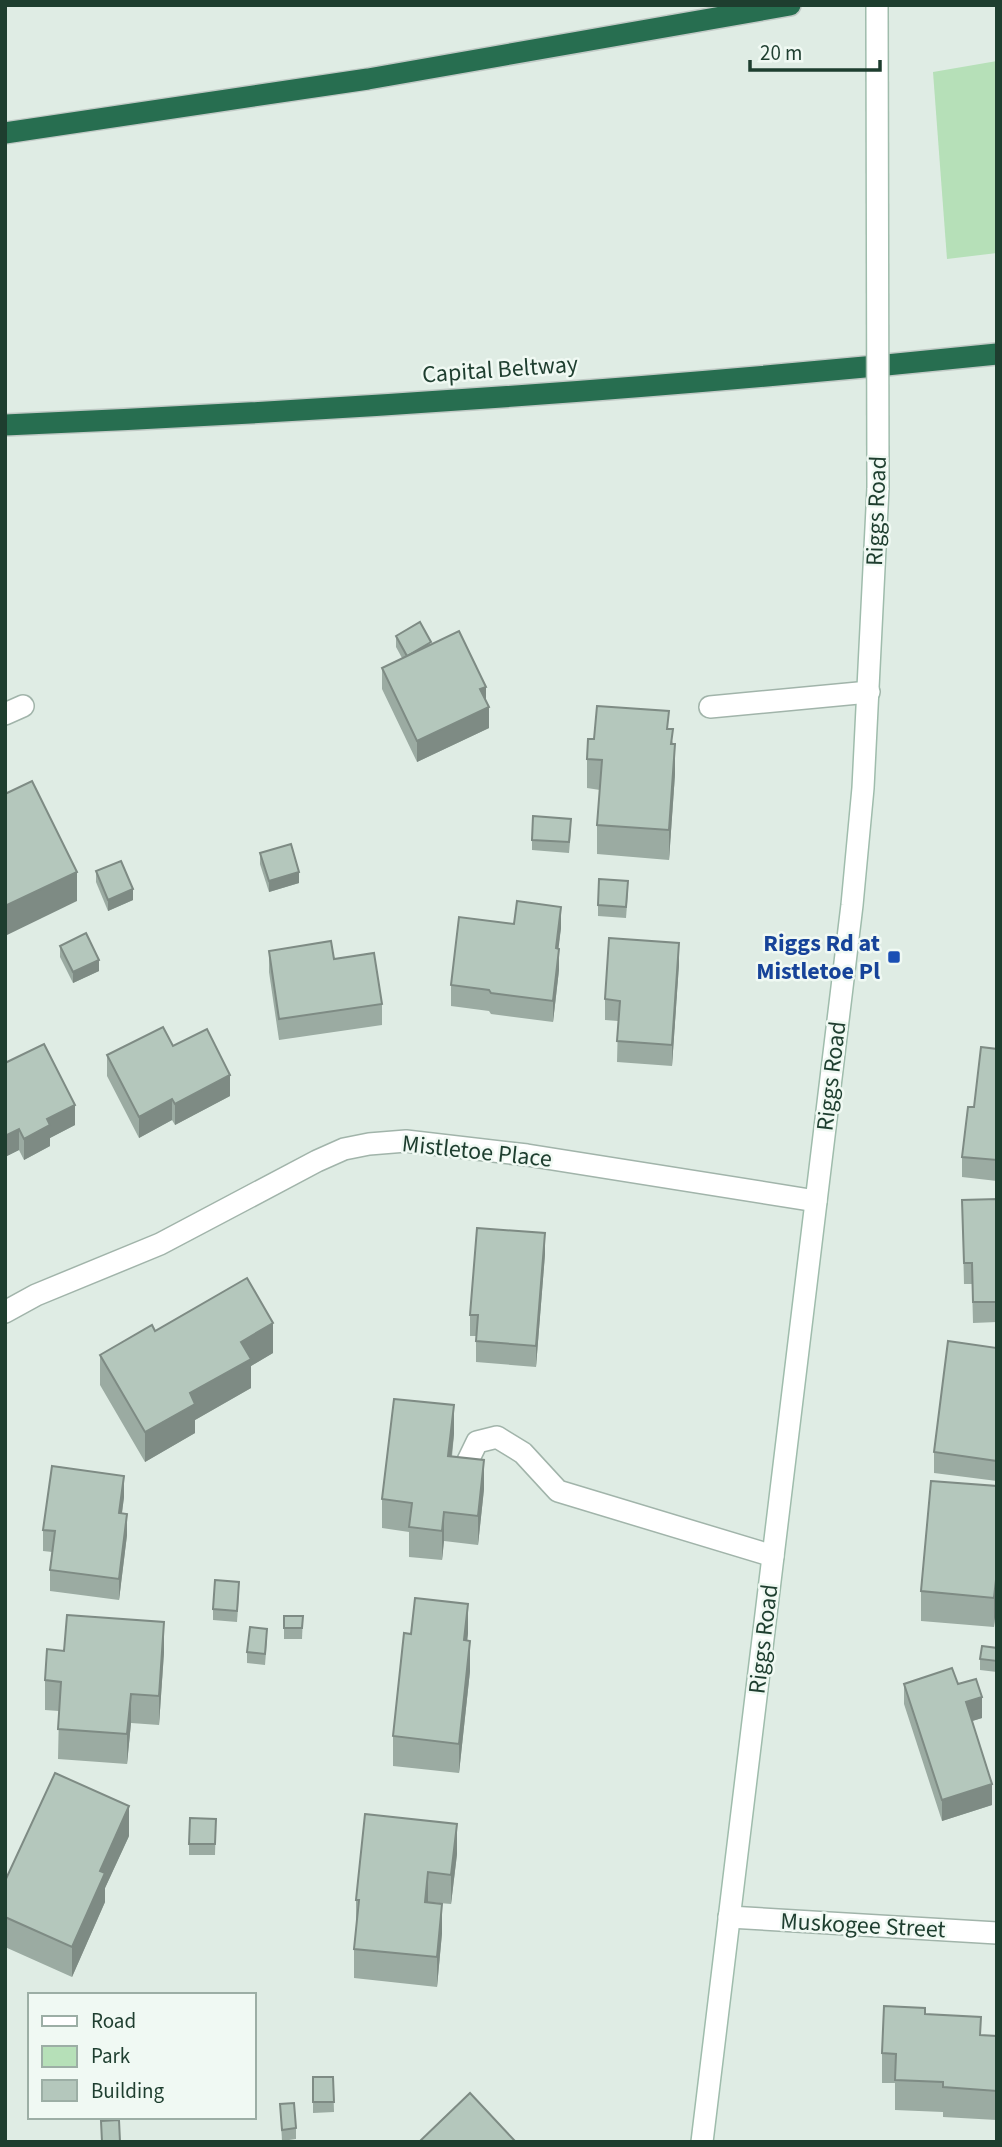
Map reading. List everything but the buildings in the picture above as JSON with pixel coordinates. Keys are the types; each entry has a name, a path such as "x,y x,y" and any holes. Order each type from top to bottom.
{"highway":[{"path":"5,133 368,79 790,5"},
{"name":"Capital Beltway","path":"5,425 343,406 788,375 997,354"}],"main road":[{"name":"Riggs Road","path":"702,2142 853,892 863,788 878,488 877,5"},
{"path":"710,708 869,692"},
{"name":"Mistletoe Place","path":"5,1312 36,1295 160,1244 317,1161 344,1149 369,1143 406,1141 527,1155 816,1201"},
{"path":"463,1473 477,1442 497,1437 523,1452 558,1491 773,1556"},
{"name":"Muskogee Street","path":"729,1917 997,1933"}],"green space":[{"path":"997,61 997,253 947,259 933,72"}],"place":[{"name":"Riggs Rd at Mistletoe Pl","path":"894,957"}]}
